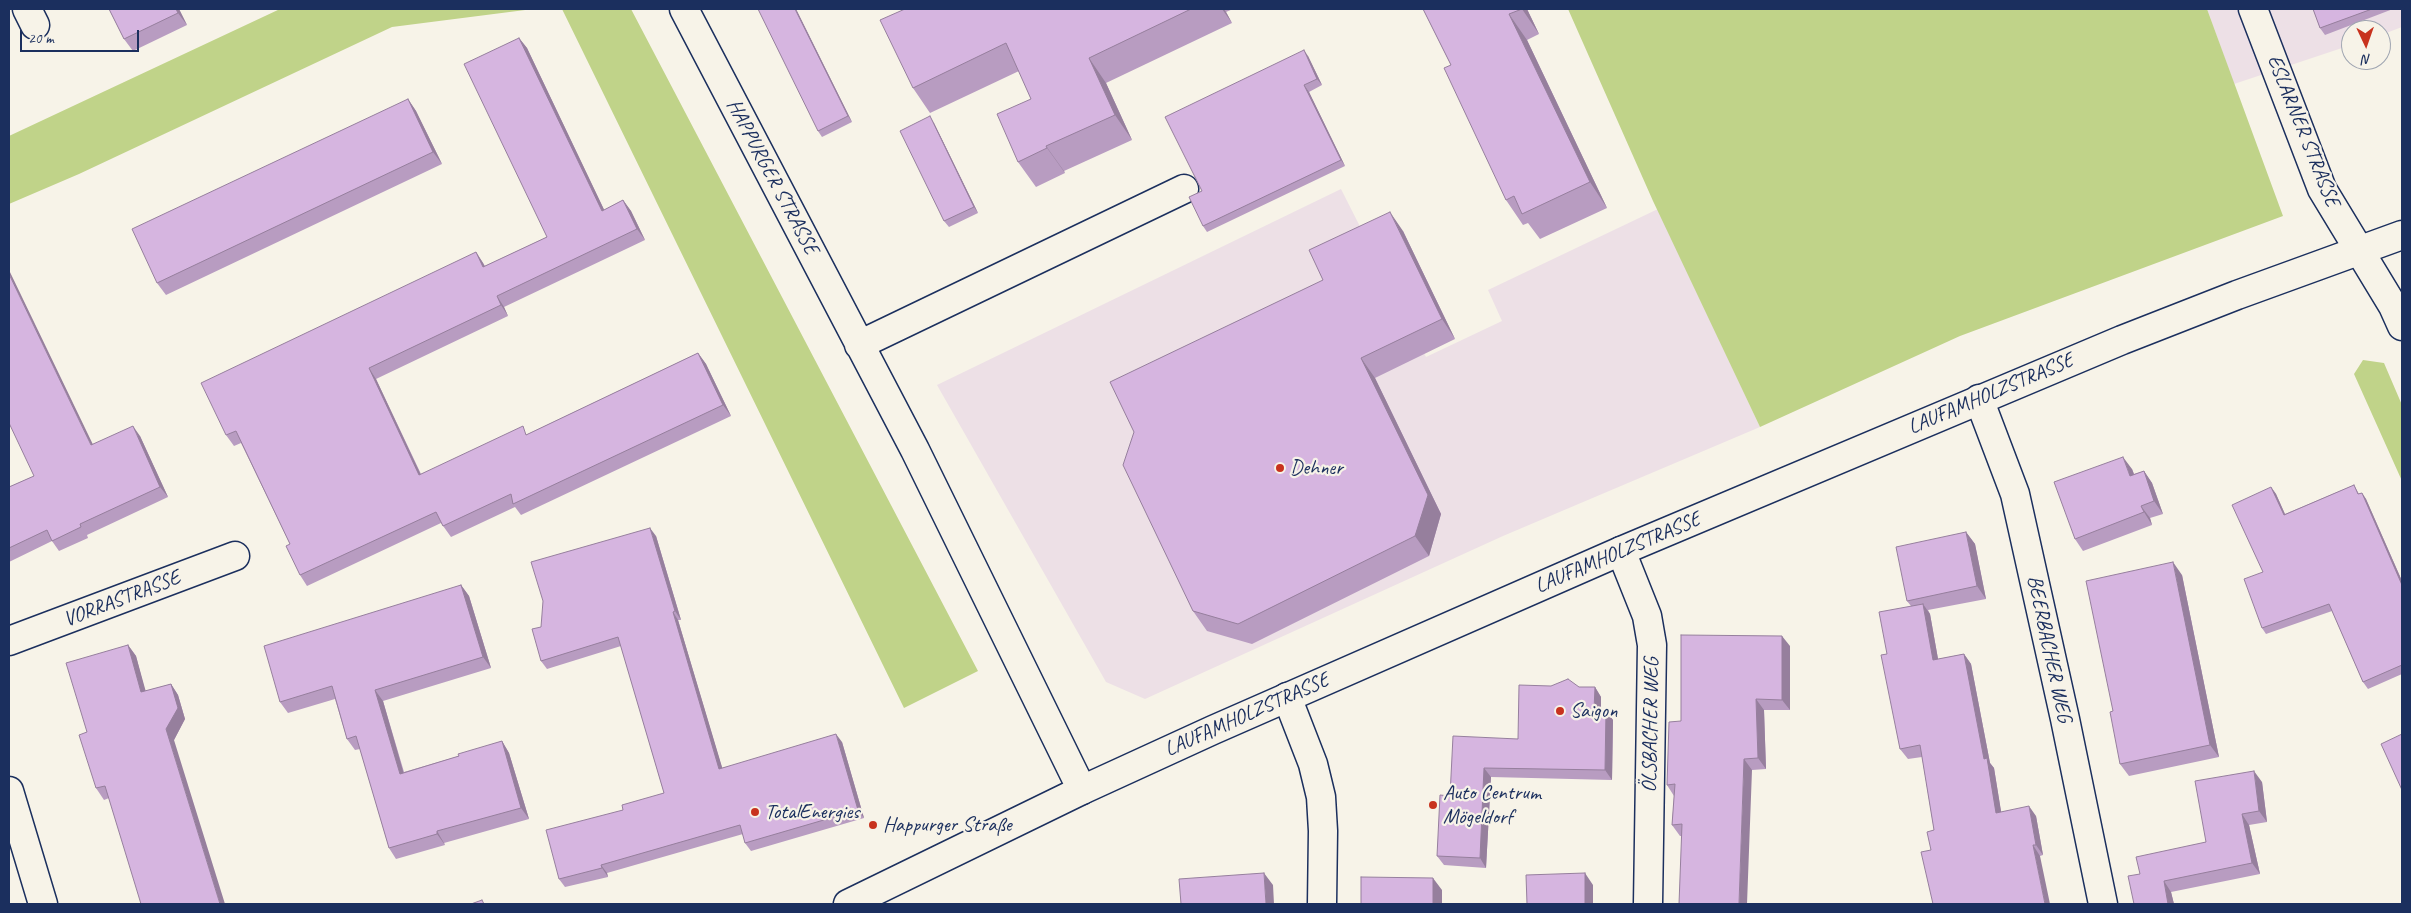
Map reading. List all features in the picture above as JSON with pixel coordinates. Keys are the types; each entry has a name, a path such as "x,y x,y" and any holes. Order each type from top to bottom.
{"street":[{"name":"HAPPURGER STRASSE","path":"684,9 915,450 1082,790"},
{"name":"ESLARNER STRASSE","path":"2253,9 2322,188 2402,326"},
{"path":"860,345 1184,189"},
{"name":"LAUFAMHOLZSTRASSE","path":"848,904 1082,790 1287,697 1621,551 1979,398 2122,340 2402,235"},
{"name":"BEERBACHER WEG","path":"1979,398 2015,494 2065,719 2103,904"},
{"name":"ÖLSBACHER WEG","path":"1621,551 1647,616 1652,644 1648,904"},
{"name":"VORRASTRASSE","path":"9,641 235,556"},
{"path":"1287,697 1307,747 1321,797 1323,831 1322,904"},
{"path":"9,791 43,904"}],"shaded area":[{"path":"2207,9 2402,9 2402,27 2391,31 2391,20 2341,20 2341,48 2234,84"},
{"path":"1341,189 1426,357 1502,321 1488,290 1658,209 1760,427 1503,536 1145,699 1106,682 937,385"}],"green space":[{"path":"280,9 533,9 392,27 79,174 9,204 9,136"},
{"path":"562,9 631,9 978,671 904,708"},
{"path":"1568,9 2207,9 2283,216 1960,336 1760,427 1653,201"},
{"path":"2363,360 2384,363 2402,405 2402,481 2354,374"}],"building":[{"path":"109,9 176,9 178,13 124,39"},
{"path":"758,9 795,9 848,116 818,131"},
{"path":"905,9 1191,9 1089,58 1115,115 1046,146 1047,148 1018,162 997,114 1031,99 1006,43 913,88 880,20"},
{"path":"1423,9 1522,9 1509,14 1590,182 1522,214 1514,196 1506,200 1444,68 1451,65"},
{"path":"2313,9 2372,9 2341,20 2320,28"},
{"path":"519,38 602,211 623,200 637,229 497,296 501,305 369,368 419,475 523,426 526,435 698,353 723,405 513,504 511,494 443,526 436,512 300,575 286,546 290,544 236,431 226,435 201,383 476,252 483,267 547,237 464,64"},
{"path":"1304,50 1317,79 1304,85 1341,160 1203,226 1189,197 1202,191 1165,117"},
{"path":"408,99 433,152 157,283 132,229"},
{"path":"930,116 974,207 944,221 900,131"},
{"name":"Dehner","path":"1390,212 1442,319 1361,358 1428,495 1415,536 1238,624 1193,611 1123,465 1134,432 1110,382 1323,280 1309,250"},
{"path":"9,274 91,445 133,426 160,487 80,524 81,527 52,541 47,530 9,548 9,487 34,476 9,423"},
{"path":"2123,457 2130,476 2144,471 2154,501 2141,506 2144,512 2075,539 2054,482"},
{"path":"2354,485 2358,494 2362,493 2402,585 2402,665 2363,682 2329,604 2262,628 2244,579 2263,572 2232,505 2271,487 2284,515"},
{"path":"650,528 719,769 836,734 858,810 745,843 740,825 601,865 602,868 559,879 546,830 623,810 622,805 664,793 618,637 541,661 532,629 541,627 543,601 531,562"},
{"path":"1966,532 1977,586 1907,601 1896,547"},
{"path":"2173,562 2210,745 2120,764 2110,712 2113,711 2086,581"},
{"path":"461,585 483,657 375,690 400,774 502,741 521,808 437,831 437,834 389,848 356,736 347,739 332,686 280,702 264,646"},
{"path":"1923,604 1933,660 1964,654 1984,759 1987,758 1996,813 2029,806 2036,845 2033,845 2045,904 1933,904 1921,852 1931,850 1927,832 1934,830 1920,745 1900,749 1881,655 1887,654 1879,612"},
{"path":"1681,635 1782,636 1782,700 1756,699 1758,758 1744,759 1739,904 1679,904 1682,824 1672,825 1675,784 1667,785 1669,722 1681,721"},
{"path":"128,645 141,692 171,684 178,708 166,729 220,904 141,904 105,786 96,788 79,735 87,732 66,663"},
{"path":"1568,679 1579,687 1595,687 1594,710 1606,711 1605,770 1484,768 1480,858 1437,856 1440,795 1450,796 1453,736 1518,739 1519,685 1551,686"},
{"path":"2402,734 2402,790 2381,744"},
{"path":"2254,771 2259,811 2242,814 2252,863 2164,881 2168,904 2134,904 2128,876 2140,874 2136,857 2206,842 2195,781"},
{"path":"1264,873 1266,904 1181,904 1179,879"},
{"path":"1585,873 1585,904 1527,904 1526,875"},
{"path":"1361,877 1433,878 1433,904 1361,904"},
{"path":"482,900 484,904 471,904"}],"place":[{"name":"Dehner","path":"1280,468"},
{"name":"Saigon","path":"1560,711"},
{"name":"Auto Centrum Mögeldorf","path":"1433,805"},
{"name":"TotalEnergies","path":"755,812"},
{"name":"Happurger Straße","path":"873,825"}]}
